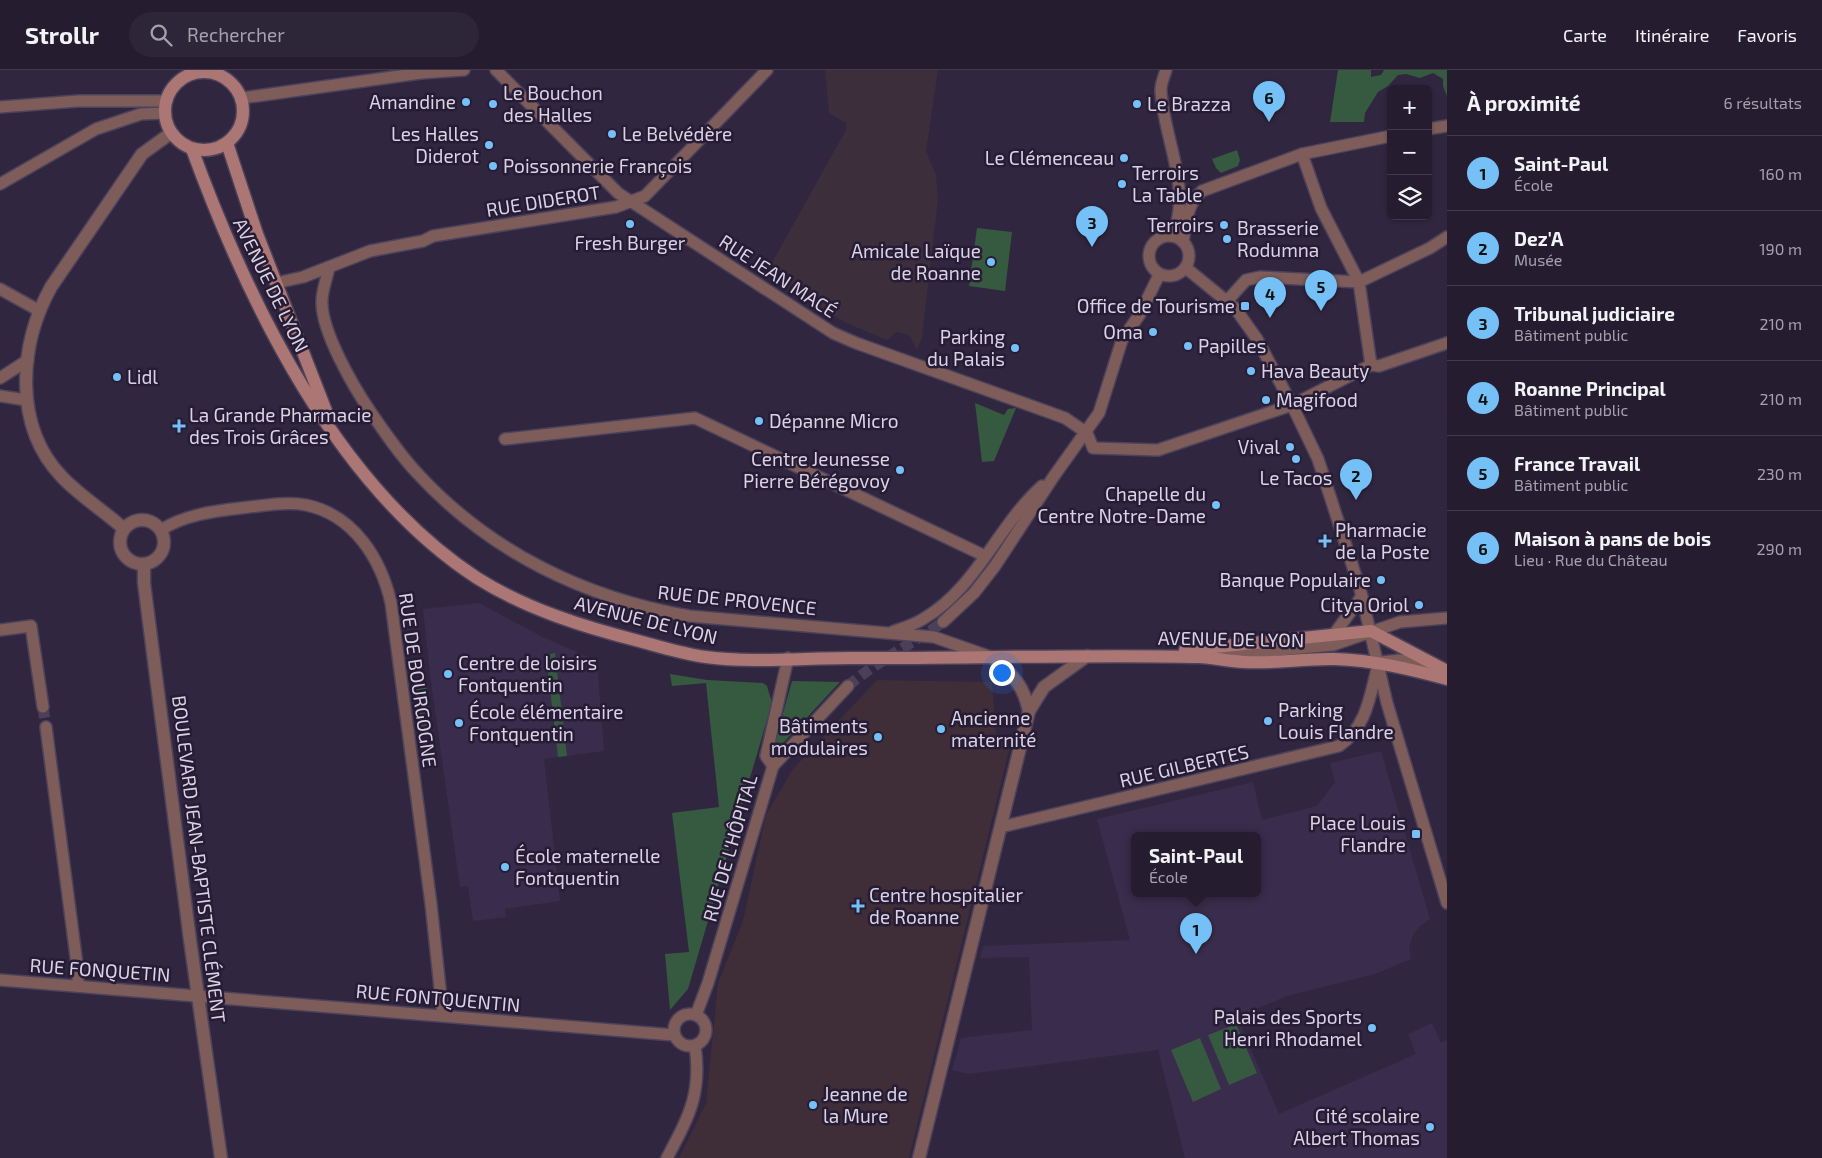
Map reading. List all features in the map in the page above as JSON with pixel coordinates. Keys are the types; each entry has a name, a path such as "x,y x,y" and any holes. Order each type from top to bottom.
{"main road":[{"path":"172,70 176,83"},
{"path":"210,71 231,82 242,98 244,110 242,123 236,134 227,143 210,150 192,148 177,140 171,133 166,107 176,83 195,72 210,71"},
{"name":"AVENUE DE LYON","path":"227,143 276,284 333,430"},
{"name":"AVENUE DE LYON","path":"192,148 217,218 275,339 297,378 371,480 407,519 476,577 511,596 555,616 596,630 685,653 718,658 994,659 1113,656 1205,658 1248,662 1334,658 1378,663 1447,679"},
{"path":"1371,631 1442,668"},
{"name":"AVENUE DE LYON","path":"1113,656 1204,649 1335,633 1371,631"}],"street":[{"path":"361,82 371,70"},
{"path":"242,98 464,70"},
{"name":"RUE JEAN MACÉ","path":"496,70 618,193 833,333 1065,418 1087,433"},
{"name":"RUE DIDEROT","path":"276,284 330,267 370,251 423,242 434,236 616,207 645,196 655,188 767,70"},
{"path":"1166,70 1160,90 1178,186 1180,215 1172,236"},
{"path":"0,106 78,101 166,107"},
{"path":"0,184 96,129 166,107"},
{"path":"1432,128 1447,126"},
{"path":"123,528 62,477 51,464 33,433 26,400 28,360 38,310 51,287 142,154 171,133"},
{"path":"1183,242 1188,214 1196,196 1213,185 1302,154 1387,137"},
{"path":"1302,154 1314,190 1359,282 1371,365"},
{"path":"1178,186 1196,196"},
{"path":"1172,236 1183,242 1188,251 1186,268 1171,277 1159,275 1150,266 1150,248 1158,239 1172,236"},
{"path":"1226,301 1246,280 1260,277 1359,282 1430,248 1447,237"},
{"name":"RUE DE PROVENCE","path":"330,267 322,295 322,306 342,362 360,396 396,449 418,475 455,510 520,557 549,573 606,596 651,610 689,616 934,637 994,659"},
{"path":"1186,268 1234,308 1257,339 1318,459 1334,502 1362,596 1387,703 1447,903"},
{"path":"943,622 974,593 995,566 1054,476 1087,433 1099,413 1107,393 1122,340 1140,314 1159,275"},
{"path":"0,290 38,310"},
{"path":"1087,433 1093,448 1158,450 1292,405 1371,365 1379,366 1447,343"},
{"path":"0,378 28,360"},
{"path":"0,396 26,400"},
{"path":"505,439 695,418 985,556"},
{"path":"890,632 923,619 935,611 965,583 1020,506 1054,476"},
{"name":"RUE DE BOURGOGNE","path":"161,530 174,522 208,513 261,506 306,505 344,523 367,545 386,582 396,641 422,848 431,904 443,1016"},
{"path":"143,519 156,524 161,530 164,537 162,552 157,558 144,564 130,561 120,550 119,542 123,528 135,520 143,519"},
{"name":"BOULEVARD JEAN-BAPTISTE CLÉMENT","path":"144,564 144,583 220,1158"},
{"path":"1335,633 1362,596"},
{"path":"1205,658 1333,645 1400,622 1447,618"},
{"path":"0,630 31,626 44,707"},
{"path":"919,1158 1030,711 1044,687 1087,656"},
{"path":"773,766 766,756 788,658"},
{"path":"994,659 1020,684 1025,692 1030,711"},
{"path":"1378,663 1399,660 1442,668"},
{"name":"RUE GILBERTES","path":"1001,827 1339,746 1356,732 1363,719 1378,663"},
{"name":"RUE DE L'HÔPITAL","path":"696,1015 708,983 773,766 848,686"},
{"path":"46,727 78,972 78,986"},
{"name":"RUE FONQUETIN","path":"0,980 198,995"},
{"name":"RUE FONTQUENTIN","path":"198,995 674,1035"},
{"path":"685,1015 696,1015 703,1022 706,1032 702,1041 695,1045 680,1043 674,1035 677,1020 685,1015"},
{"path":"667,1158 696,1096 698,1075 695,1045"}],"shaded area":[{"path":"825,70 938,70 926,151 936,175 938,199 922,337 917,350 909,335 897,332 887,340 844,322 794,290 789,279 769,268 846,130 846,123 829,113"},
{"path":"479,603 543,637 597,661 604,751 544,759 560,901 505,909 506,917 473,921 468,886 460,887 431,682 423,609"},
{"name":"Centre hospitalier de Roanne","path":"877,680 992,682 996,734 1012,738 909,1158 679,1158 706,1103 718,983 743,921 766,815 793,769"},
{"path":"1381,751 1430,919 1420,926 1413,935 1409,948 1411,959 1375,974 1287,996 1237,1017 1279,1114 1416,1054 1408,1034 1432,1023 1441,1043 1447,1040 1447,1158 1185,1158 1158,1050 968,1074 952,1070 961,1038 1032,1030 1029,957 980,958 983,946 1130,940 1097,819 1253,782 1262,820 1317,806 1335,782 1330,763"}],"green space":[{"path":"1338,70 1371,70 1371,77 1381,75 1384,70 1447,70 1447,96 1443,86 1443,79 1433,73 1420,78 1406,74 1398,75 1389,85 1378,92 1365,113 1364,122 1330,122"},
{"path":"1237,150 1240,160 1238,166 1221,173 1216,168 1212,159"},
{"name":"Amicale Laïque de Roanne","path":"977,228 1012,232 1005,291 969,286"},
{"path":"975,403 1004,415 1008,409 1016,408 994,461 982,462"},
{"path":"555,653 567,756 558,757 546,655"},
{"path":"670,674 707,680 763,683 767,686 772,703 688,989 670,1010 665,954 689,952 672,813 719,807 706,683 672,686"},
{"path":"792,681 840,682 771,756"},
{"path":"426,683 432,734 420,735 414,684"},
{"path":"1236,1024 1257,1073 1229,1085 1208,1035"},
{"path":"1200,1038 1221,1089 1193,1102 1171,1050"}],"tunnel":[{"path":"848,686 943,622"},
{"path":"43,707 46,727"}],"place":[{"name":"Amandine","path":"466,102"},
{"name":"Le Bouchon des Halles","path":"493,104"},
{"name":"Le Brazza","path":"1137,104"},
{"name":"Maison à pans de bois","path":"1269,122"},
{"name":"Le Belvédère","path":"612,134"},
{"name":"Les Halles Diderot","path":"489,145"},
{"name":"Le Clémenceau","path":"1124,158"},
{"name":"Poissonnerie François","path":"493,166"},
{"name":"Terroirs La Table","path":"1122,184"},
{"name":"Fresh Burger","path":"630,224"},
{"name":"Terroirs","path":"1224,225"},
{"name":"Brasserie Rodumna","path":"1227,239"},
{"name":"Tribunal judiciaire","path":"1092,247"},
{"name":"Amicale Laïque de Roanne","path":"991,262"},
{"name":"Office de Tourisme","path":"1245,306"},
{"name":"France Travail","path":"1321,311"},
{"name":"Roanne Principal","path":"1270,318"},
{"name":"Oma","path":"1153,332"},
{"name":"Papilles","path":"1188,346"},
{"name":"Parking du Palais","path":"1015,348"},
{"name":"Hava Beauty","path":"1251,371"},
{"name":"Lidl","path":"117,377"},
{"name":"Magifood","path":"1266,400"},
{"name":"Dépanne Micro","path":"759,421"},
{"name":"La Grande Pharmacie des Trois Grâces","path":"179,426"},
{"name":"Vival","path":"1290,447"},
{"name":"Le Tacos","path":"1296,459"},
{"name":"Centre Jeunesse Pierre Bérégovoy","path":"900,470"},
{"name":"Dez'A","path":"1356,500"},
{"name":"Chapelle du Centre Notre-Dame","path":"1216,505"},
{"name":"Pharmacie de la Poste","path":"1325,541"},
{"name":"Banque Populaire","path":"1381,580"},
{"name":"Citya Oriol","path":"1419,605"},
{"name":"Centre de loisirs Fontquentin","path":"448,674"},
{"name":"Parking Louis Flandre","path":"1268,721"},
{"name":"École élémentaire Fontquentin","path":"459,723"},
{"name":"Ancienne maternité","path":"941,729"},
{"name":"Bâtiments modulaires","path":"878,737"},
{"name":"Place Louis Flandre","path":"1416,834"},
{"name":"École maternelle Fontquentin","path":"505,867"},
{"name":"Centre hospitalier de Roanne","path":"858,906"},
{"name":"Saint-Paul","path":"1196,954"},
{"name":"Palais des Sports Henri Rhodamel","path":"1372,1028"},
{"name":"Jeanne de la Mure","path":"813,1105"},
{"name":"Cité scolaire Albert Thomas","path":"1430,1127"}]}
